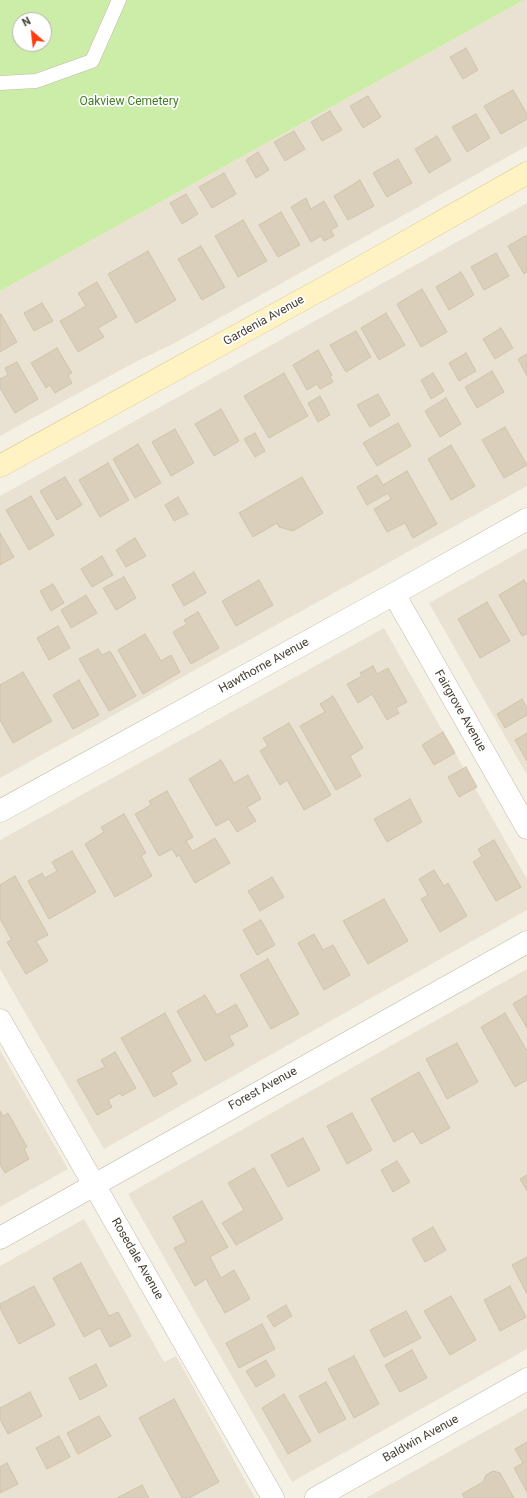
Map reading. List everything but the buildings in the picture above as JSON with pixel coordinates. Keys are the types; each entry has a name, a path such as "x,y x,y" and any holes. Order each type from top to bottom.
{"street":[{"name":"Gardenia Avenue","path":"0,466 358,269 527,173"},
{"name":"Hawthorne Avenue","path":"0,811 527,519"},
{"name":"Fairgrove Avenue","path":"394,594 527,828"},
{"name":"Forest Avenue","path":"0,1238 527,942"},
{"name":"Rosedale Avenue","path":"0,1020 273,1498"},
{"name":"Baldwin Avenue","path":"316,1498 527,1379"}],"lane":[{"path":"0,83 36,81 92,61 119,0"}],"shaded area":[{"path":"524,0 527,0 527,146 173,344 139,360 0,436 0,291"},
{"path":"527,203 527,486 0,778 0,496"},
{"path":"527,548 527,775 429,603"},
{"path":"384,628 527,879 527,910 104,1149 0,969 0,840"},
{"path":"527,969 527,1349 292,1482 128,1194"},
{"path":"0,1050 68,1169 0,1207"},
{"path":"84,1219 164,1362 176,1356 255,1498 0,1498 0,1266"},
{"path":"527,1408 527,1498 366,1498"}],"green space":[{"name":"Oakview Cemetery","path":"0,0 524,0 0,291"}]}
